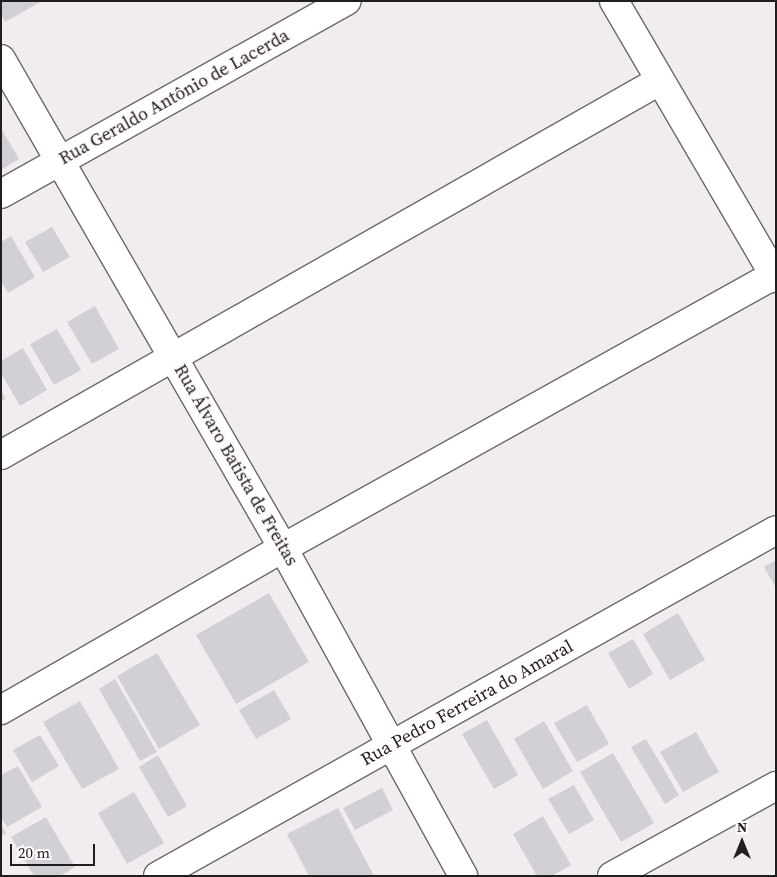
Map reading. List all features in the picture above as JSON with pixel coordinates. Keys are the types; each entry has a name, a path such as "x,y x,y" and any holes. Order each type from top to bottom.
{"street":[{"name":"Rua Geraldo Antônio de Lacerda","path":"1,194 347,1"},
{"path":"1,710 283,548 775,277 614,1"},
{"name":"Rua Álvaro Batista de Freitas","path":"1,59 283,548 463,876"},
{"path":"1,455 659,81"},
{"name":"Rua Pedro Ferreira do Amaral","path":"158,876 776,530"},
{"path":"612,876 776,786"}],"building":[{"path":"1,1 42,1 5,22 1,14"},
{"path":"1,128 19,159 1,170"},
{"path":"52,227 70,257 43,272 25,242"},
{"path":"11,236 35,277 8,293 1,281 1,242"},
{"path":"95,306 119,349 92,364 67,322"},
{"path":"57,329 81,370 54,385 30,344"},
{"path":"23,348 47,390 20,406 1,373 1,361"},
{"path":"1,391 6,399 1,401"},
{"path":"776,560 776,588 764,567"},
{"path":"269,593 309,662 236,704 196,635"},
{"path":"678,613 705,660 670,680 643,634"},
{"path":"633,639 653,674 629,689 608,653"},
{"path":"157,653 200,725 159,749 117,676"},
{"path":"115,679 157,752 140,761 99,689"},
{"path":"274,690 291,719 256,739 239,710"},
{"path":"80,701 119,769 82,789 43,722"},
{"path":"587,705 609,744 577,762 554,723"},
{"path":"487,720 518,775 494,789 462,734"},
{"path":"544,721 573,771 543,789 514,739"},
{"path":"696,732 719,772 683,792 660,752"},
{"path":"40,735 59,766 32,782 13,750"},
{"path":"646,739 679,795 665,804 631,747"},
{"path":"613,753 654,823 621,842 580,772"},
{"path":"158,755 187,806 168,817 139,767"},
{"path":"18,766 42,807 7,827 1,817 1,775"},
{"path":"574,785 594,820 569,834 548,799"},
{"path":"382,788 393,810 355,830 343,808"},
{"path":"134,792 164,843 127,864 98,813"},
{"path":"338,808 374,876 309,876 287,834"},
{"path":"543,816 571,865 552,876 537,876 513,834"},
{"path":"46,817 75,867 60,876 34,876 11,837"},
{"path":"1,824 6,833 1,836"}]}
